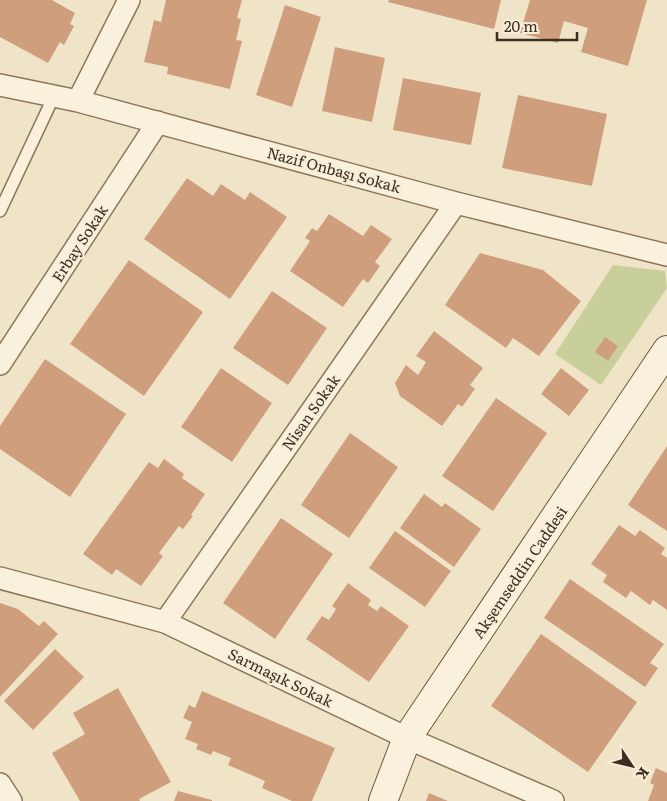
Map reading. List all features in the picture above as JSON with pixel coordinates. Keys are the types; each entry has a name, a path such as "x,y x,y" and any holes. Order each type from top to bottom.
{"main road":[{"name":"Akşemseddin Caddesi","path":"383,801 408,738 667,350"}],"street":[{"path":"78,101 129,0"},
{"name":"Nazif Onbaşı Sokak","path":"0,85 78,101 456,203 667,255"},
{"name":"Erbay Sokak","path":"0,364 158,122"},
{"name":"Nisan Sokak","path":"165,622 456,203"},
{"name":"Sarmaşık Sokak","path":"0,578 165,622 408,738 553,801"},
{"path":"0,784 11,801"}],"lane":[{"path":"0,211 54,96"}],"green space":[{"path":"613,265 665,271 667,288 601,385 555,354"}],"building":[{"path":"0,0 52,0 75,13 70,24 74,26 64,45 60,42 48,63 0,37"},
{"path":"166,0 242,0 237,18 241,19 236,40 242,41 230,89 167,74 168,67 144,62 154,20 161,22"},
{"path":"389,0 501,0 494,29 388,2"},
{"path":"530,0 647,0 628,66 581,52 588,28 564,21 558,43 520,33"},
{"path":"285,5 321,17 292,107 256,95"},
{"path":"335,47 385,58 372,122 322,111"},
{"path":"403,78 481,93 471,145 393,130"},
{"path":"518,95 607,114 592,186 502,168"},
{"path":"187,178 213,196 221,184 245,200 250,192 287,217 230,299 144,239"},
{"path":"329,214 363,236 371,225 392,239 375,262 380,266 368,283 363,279 343,307 290,271 310,241 305,238 312,228 317,231"},
{"path":"480,253 543,270 581,301 539,356 513,338 506,348 445,305"},
{"path":"129,260 203,312 144,396 70,344"},
{"path":"272,291 327,328 288,385 233,348"},
{"path":"434,331 483,368 470,385 475,389 462,407 458,404 442,426 400,396 395,383 406,365 418,375 426,362 416,356"},
{"path":"605,337 618,346 608,361 595,352"},
{"path":"45,359 126,414 70,497 0,449 0,426"},
{"path":"221,368 272,403 232,462 181,427"},
{"path":"561,368 589,390 569,416 541,394"},
{"path":"496,398 547,433 493,511 442,476"},
{"path":"350,433 398,467 349,538 301,505"},
{"path":"667,446 667,531 628,505"},
{"path":"164,459 184,474 182,478 205,494 191,515 193,516 183,529 179,526 159,553 163,556 141,586 116,569 112,575 83,554 149,462 158,468"},
{"path":"424,494 442,507 445,503 481,529 454,567 400,528"},
{"path":"281,518 333,554 275,639 223,603"},
{"path":"619,525 635,536 640,530 665,548 661,554 667,558 667,610 653,600 650,605 631,591 626,598 603,582 607,575 591,564"},
{"path":"395,531 451,571 425,607 369,568"},
{"path":"570,579 664,644 650,663 658,668 645,687 544,618"},
{"path":"348,583 371,600 368,605 377,611 381,606 409,626 369,682 306,639 322,616 329,620 336,609 332,606"},
{"path":"0,603 18,609 39,626 44,621 58,634 0,697"},
{"path":"541,634 637,702 588,772 491,706"},
{"path":"55,649 84,677 33,730 4,701"},
{"path":"118,688 171,782 139,799 140,801 80,801 52,753 85,734 73,713"},
{"path":"202,691 335,748 312,801 292,801 262,788 265,781 228,765 231,758 213,751 211,755 196,749 198,744 185,739 192,722 183,718 189,705 195,708"},
{"path":"656,768 667,773 667,801 648,801 654,785 650,783"},
{"path":"178,791 212,800 212,801 174,801"},
{"path":"429,793 448,801 426,801"}]}
